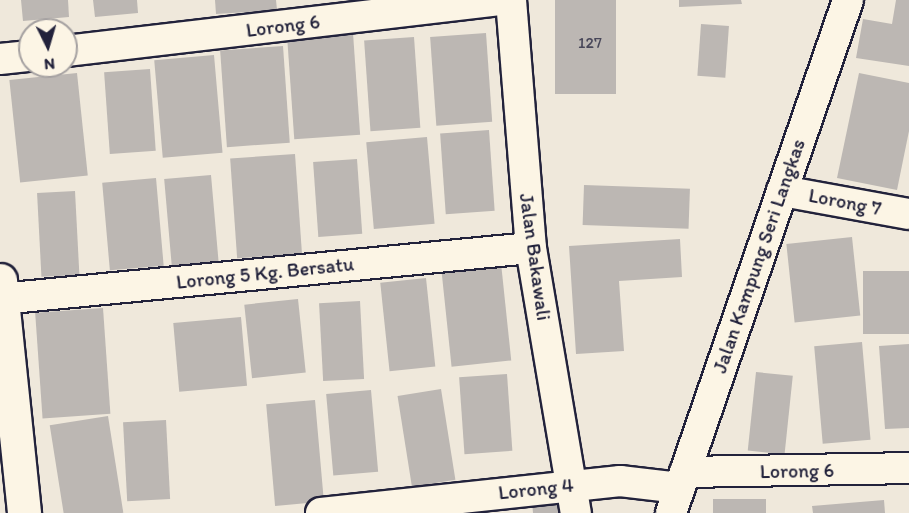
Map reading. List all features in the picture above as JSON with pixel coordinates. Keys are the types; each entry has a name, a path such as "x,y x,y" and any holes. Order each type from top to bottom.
{"street":[{"name":"Lorong 6","path":"78,50 499,0"},
{"name":"Jalan Bakawali","path":"511,0 531,248 574,499"},
{"name":"Jalan Kampung Seri Langkas","path":"674,489 848,0"},
{"path":"0,59 18,57"},
{"name":"Lorong 7","path":"782,190 909,214"},
{"name":"Lorong 5 Kg. Bersatu","path":"1,293 531,248"},
{"path":"1,293 24,513"},
{"name":"Lorong 6","path":"674,489 909,468"},
{"name":"Lorong 4","path":"321,513 574,499 620,481 674,489"}],"building":[{"path":"21,0 68,0 69,17 23,18"},
{"path":"93,0 137,0 138,13 95,17"},
{"path":"215,0 276,0 277,10 216,14"},
{"path":"555,0 616,0 616,94 555,94"},
{"path":"679,0 741,0 742,4 679,7"},
{"path":"896,0 909,0 909,66 856,58 863,19 892,24"},
{"path":"701,24 729,26 725,78 697,76"},
{"path":"353,33 360,135 294,139 287,38"},
{"path":"486,33 492,122 436,126 430,37"},
{"path":"414,37 420,128 370,131 364,40"},
{"path":"283,46 290,143 227,147 220,50"},
{"path":"214,55 223,153 163,158 154,60"},
{"path":"150,69 156,151 110,154 104,72"},
{"path":"859,73 909,83 909,131 897,190 837,178"},
{"path":"78,78 88,175 20,183 9,80"},
{"path":"489,130 495,211 446,214 440,133"},
{"path":"427,137 435,224 374,229 366,142"},
{"path":"295,154 302,254 237,258 230,159"},
{"path":"357,159 362,234 318,237 313,162"},
{"path":"211,175 219,263 172,267 164,179"},
{"path":"156,178 164,266 110,270 102,183"},
{"path":"584,185 690,189 689,229 583,225"},
{"path":"75,191 79,275 41,277 37,193"},
{"path":"852,237 860,316 795,322 786,244"},
{"path":"680,239 682,277 619,281 624,351 576,354 569,246"},
{"path":"501,263 511,360 452,367 441,269"},
{"path":"863,271 909,271 909,334 863,334"},
{"path":"426,278 435,367 390,371 380,283"},
{"path":"298,299 306,373 252,378 244,305"},
{"path":"360,301 364,379 323,381 319,303"},
{"path":"103,308 110,414 43,418 35,313"},
{"path":"241,317 247,386 179,392 173,323"},
{"path":"862,342 871,440 823,444 814,346"},
{"path":"909,344 909,428 885,429 879,346"},
{"path":"756,372 793,376 785,454 748,451"},
{"path":"507,374 512,451 464,454 459,377"},
{"path":"441,389 455,480 412,487 398,396"},
{"path":"371,390 378,472 333,476 326,394"},
{"path":"315,400 324,502 275,506 266,404"},
{"path":"108,416 123,513 64,513 50,425"},
{"path":"166,420 170,499 127,501 123,422"},
{"path":"566,498 567,513 533,513 532,501"},
{"path":"713,499 766,499 766,513 713,513"},
{"path":"884,500 885,513 813,513 812,506"}]}
